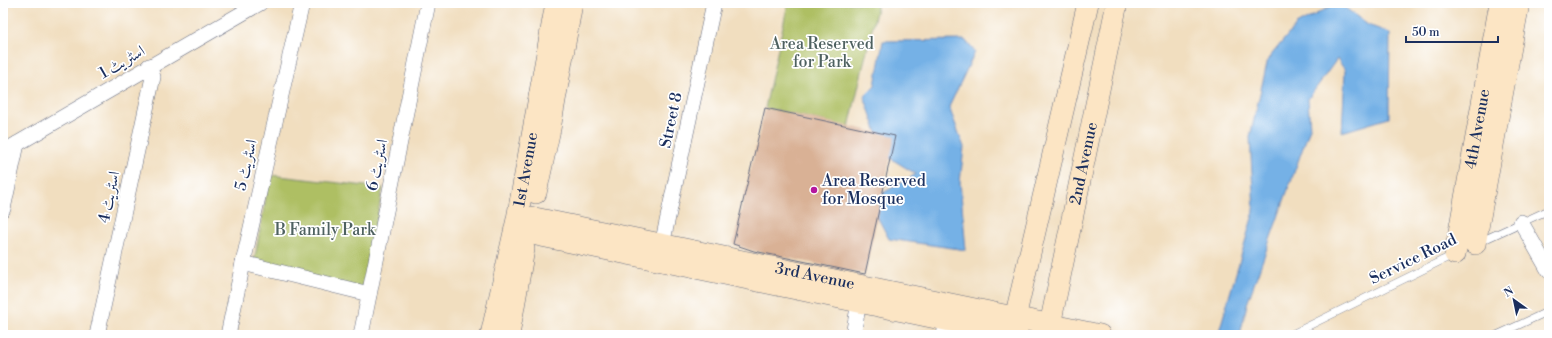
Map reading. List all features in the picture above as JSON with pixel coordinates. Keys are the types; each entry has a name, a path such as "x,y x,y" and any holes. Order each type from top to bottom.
{"main road":[{"name":"1st Avenue","path":"491,335 517,219 556,3"},
{"path":"509,335 529,225 550,129 572,3"},
{"name":"2nd Avenue","path":"1017,326 1088,3"},
{"name":"2nd Avenue","path":"1050,325 1118,3"},
{"name":"4th Avenue","path":"1465,249 1500,3"},
{"name":"4th Avenue","path":"1465,249 1519,3"},
{"name":"3rd Avenue","path":"529,225 662,245 1017,326"},
{"name":"3rd Avenue","path":"529,225 859,302 946,328 1050,325 1100,335"}],"street":[{"name":"اسٹریٹ 1","path":"3,152 260,3"},
{"name":"اسٹریٹ 5","path":"228,335 302,3"},
{"name":"اسٹریٹ 6","path":"361,335 428,3"},
{"name":"Street 8","path":"662,245 714,3"},
{"name":"اسٹریٹ 4","path":"97,335 153,77 150,66"},
{"path":"3,209 17,144"},
{"path":"1521,222 1549,271"},
{"path":"243,263 369,294"},
{"path":"853,335 859,302"}],"lane":[{"name":"Service Road","path":"1290,335 1465,249 1549,210"},
{"path":"1497,335 1549,311"}],"green space":[{"name":"Area Reserved for Park","path":"788,3 878,3 849,127 765,108"},
{"name":"B Family Park","path":"270,175 383,188 363,289 254,262"}],"water":[{"path":"1337,3 1368,25 1390,33 1389,118 1342,132 1345,70 1337,59 1308,99 1310,128 1247,304 1240,335 1218,335 1254,211 1250,137 1268,59 1296,25"},
{"path":"965,40 975,52 949,107 964,147 960,182 966,250 889,239 869,201 916,174 885,155 864,96 875,85 883,41"}],"building":[{"name":"Area Reserved for Mosque","path":"765,108 895,136 865,274 754,251 733,244"}],"place":[{"name":"Area Reserved for Mosque","path":"814,190"}]}
